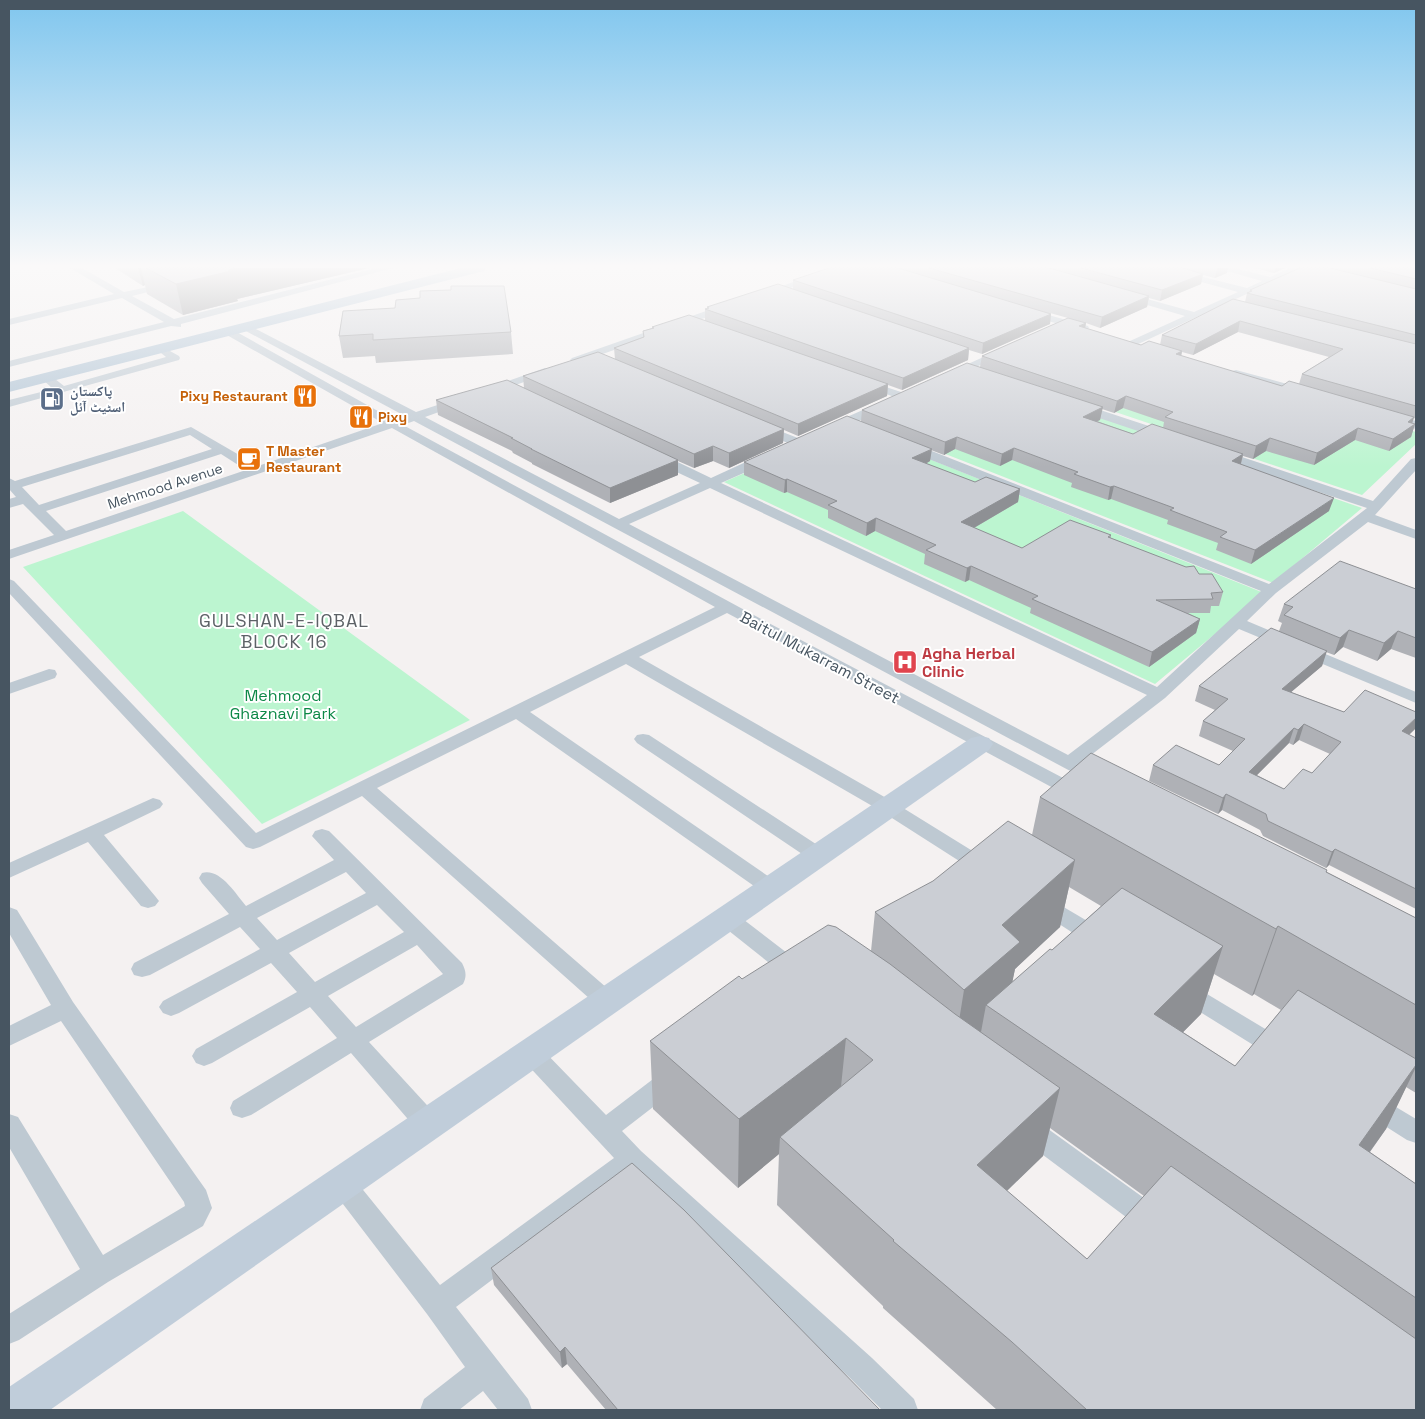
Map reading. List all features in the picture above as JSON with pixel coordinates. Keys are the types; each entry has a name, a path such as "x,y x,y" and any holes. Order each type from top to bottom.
{"main road":[{"path":"9,387 178,336 182,339 182,334"},
{"path":"9,372 160,342"}],"street":[{"path":"9,364 161,334"},
{"name":"Baitul Mukarram Street","path":"222,334 727,607 990,736 1069,763 1112,786"},
{"name":"Baitul Mukarram Street","path":"260,334 618,524 990,736 1094,802"},
{"name":"Mehmood Avenue","path":"9,555 473,397 648,334"},
{"path":"1148,334 1130,342 1153,349"},
{"path":"9,404 176,358 160,342"},
{"path":"938,380 1016,345"},
{"path":"964,354 982,360"},
{"path":"590,355 608,363"},
{"path":"965,368 984,374"},
{"path":"1228,370 1313,395"},
{"path":"46,377 62,390"},
{"path":"823,432 907,394 856,380"},
{"path":"504,386 522,394"},
{"path":"1068,403 1180,441"},
{"path":"1379,414 1416,424"},
{"path":"846,422 865,429"},
{"path":"618,524 803,441 753,424"},
{"path":"11,484 191,431 256,471"},
{"path":"893,440 1272,590"},
{"path":"37,510 220,450"},
{"path":"1208,450 1372,512 1416,535"},
{"path":"649,453 1159,694"},
{"path":"1069,763 1159,694 1272,590 1372,512 1416,462"},
{"path":"11,484 63,536"},
{"path":"9,504 26,498"},
{"path":"9,584 253,842 727,607"},
{"path":"1237,622 1416,698"},
{"path":"626,657 888,807 1002,879"},
{"path":"9,689 49,674"},
{"path":"517,711 771,888"},
{"path":"13,1410 990,736"},
{"path":"643,739 818,855"},
{"path":"364,787 607,1000"},
{"path":"9,871 153,804"},
{"path":"91,833 148,901"},
{"path":"242,1108 454,978 454,969 322,836"},
{"path":"142,969 348,862"},
{"path":"209,878 428,1124"},
{"path":"171,1007 380,894"},
{"path":"1027,894 1101,948"},
{"path":"9,915 66,1008 197,1198 199,1208 193,1217 98,1273 9,1330"},
{"path":"728,918 804,983"},
{"path":"204,1056 419,934"},
{"path":"1169,982 1297,1059"},
{"path":"9,1037 66,1008"},
{"path":"531,1054 632,1159 861,1368 903,1410"},
{"path":"604,1131 688,1066"},
{"path":"1356,1096 1416,1132"},
{"path":"1010,1116 1171,1234"},
{"path":"9,1124 98,1273"},
{"path":"437,1304 632,1159"},
{"path":"342,1183 517,1410"},
{"path":"435,1410 485,1370"}],"green space":[{"path":"1056,334 1086,334 1416,432 1416,444 1362,495 982,367"},
{"path":"973,373 1362,508 1273,583 864,422"},
{"path":"849,427 1264,593 1155,684 724,482"},
{"name":"Mehmood Ghaznavi Park","path":"183,511 470,720 262,824 23,567"}],"building":[{"path":"339,334 369,334 339,336"},
{"path":"373,334 473,334 373,340"},
{"path":"644,334 744,334 888,384 798,424 614,348 644,337"},
{"path":"777,334 928,334 969,348 903,378"},
{"path":"957,334 1004,334 983,343"},
{"path":"1031,334 1106,334 1141,345 1149,341 1182,351 1176,354 1282,386 1289,381 1414,417 1408,422 1415,424 1393,439 1358,428 1317,453 1270,438 1256,446 1165,417 1173,412 1126,396 1117,401 982,356"},
{"path":"1164,334 1215,334 1196,344 1162,335"},
{"path":"1289,334 1376,334 1416,344 1416,406 1302,374 1343,349"},
{"path":"598,352 784,429 729,453 713,446 694,454 523,376"},
{"path":"967,363 1103,407 1083,417 1133,434 1152,424 1243,454 1232,461 1334,498 1255,550 1220,537 1227,532 1170,510 1174,508 1114,486 1110,487 1074,474 1078,472 1014,448 1002,454 957,437 945,442 862,410"},
{"path":"507,380 678,460 610,488 436,400"},
{"path":"847,416 932,449 912,458 975,482 986,477 1020,489 961,522 1022,548 1070,520 1186,567 1194,566 1199,574 1212,574 1223,592 1211,593 1213,599 1156,600 1200,619 1152,652 1032,599 1038,596 971,566 967,568 926,550 936,545 876,518 867,523 828,505 837,501 744,462"},
{"path":"1340,561 1416,589 1416,638 1398,631 1384,643 1349,630 1340,638 1284,615 1293,607 1284,604"},
{"path":"1271,628 1327,651 1282,689 1344,712 1365,690 1416,712 1416,718 1402,731 1416,738 1416,889 1335,849 1332,852 1268,821 1266,814 1226,794 1223,798 1153,765 1176,745 1219,765 1245,739 1203,721 1228,699 1199,686","holes":["1304,724 1341,742 1312,773 1303,769 1284,789 1249,772 1294,728 1298,730"]},
{"path":"1091,753 1327,870 1326,872 1416,918 1416,1005 1278,926 1276,929 1040,797"},
{"path":"1008,821 1075,860 1002,925 1020,942 964,990 875,912 933,881"},
{"path":"1122,888 1223,946 1154,1014 1235,1066 1298,990 1416,1059 1416,1065 1359,1145 1416,1184 1416,1298 986,1005"},
{"path":"828,925 836,927 890,964 955,1014 1060,1088 977,1165 1087,1259 1171,1166 1416,1339 1416,1410 1087,1410 1012,1342 893,1241 780,1137 873,1060 846,1038 739,1119 650,1041 739,976 742,979"},
{"path":"632,1163 684,1210 880,1410 618,1410 565,1347 560,1352 491,1268"}],"place":[{"name":"Pixy Restaurant","path":"305,396"},
{"name":"پاکستان اسٹیٹ آئل","path":"52,399"},
{"name":"Pixy","path":"361,417"},
{"name":"T Master Restaurant","path":"249,459"},
{"name":"Agha Herbal Clinic","path":"905,662"}],"district":[{"name":"GULSHAN-E-IQBAL BLOCK 16","path":"284,631"}]}
